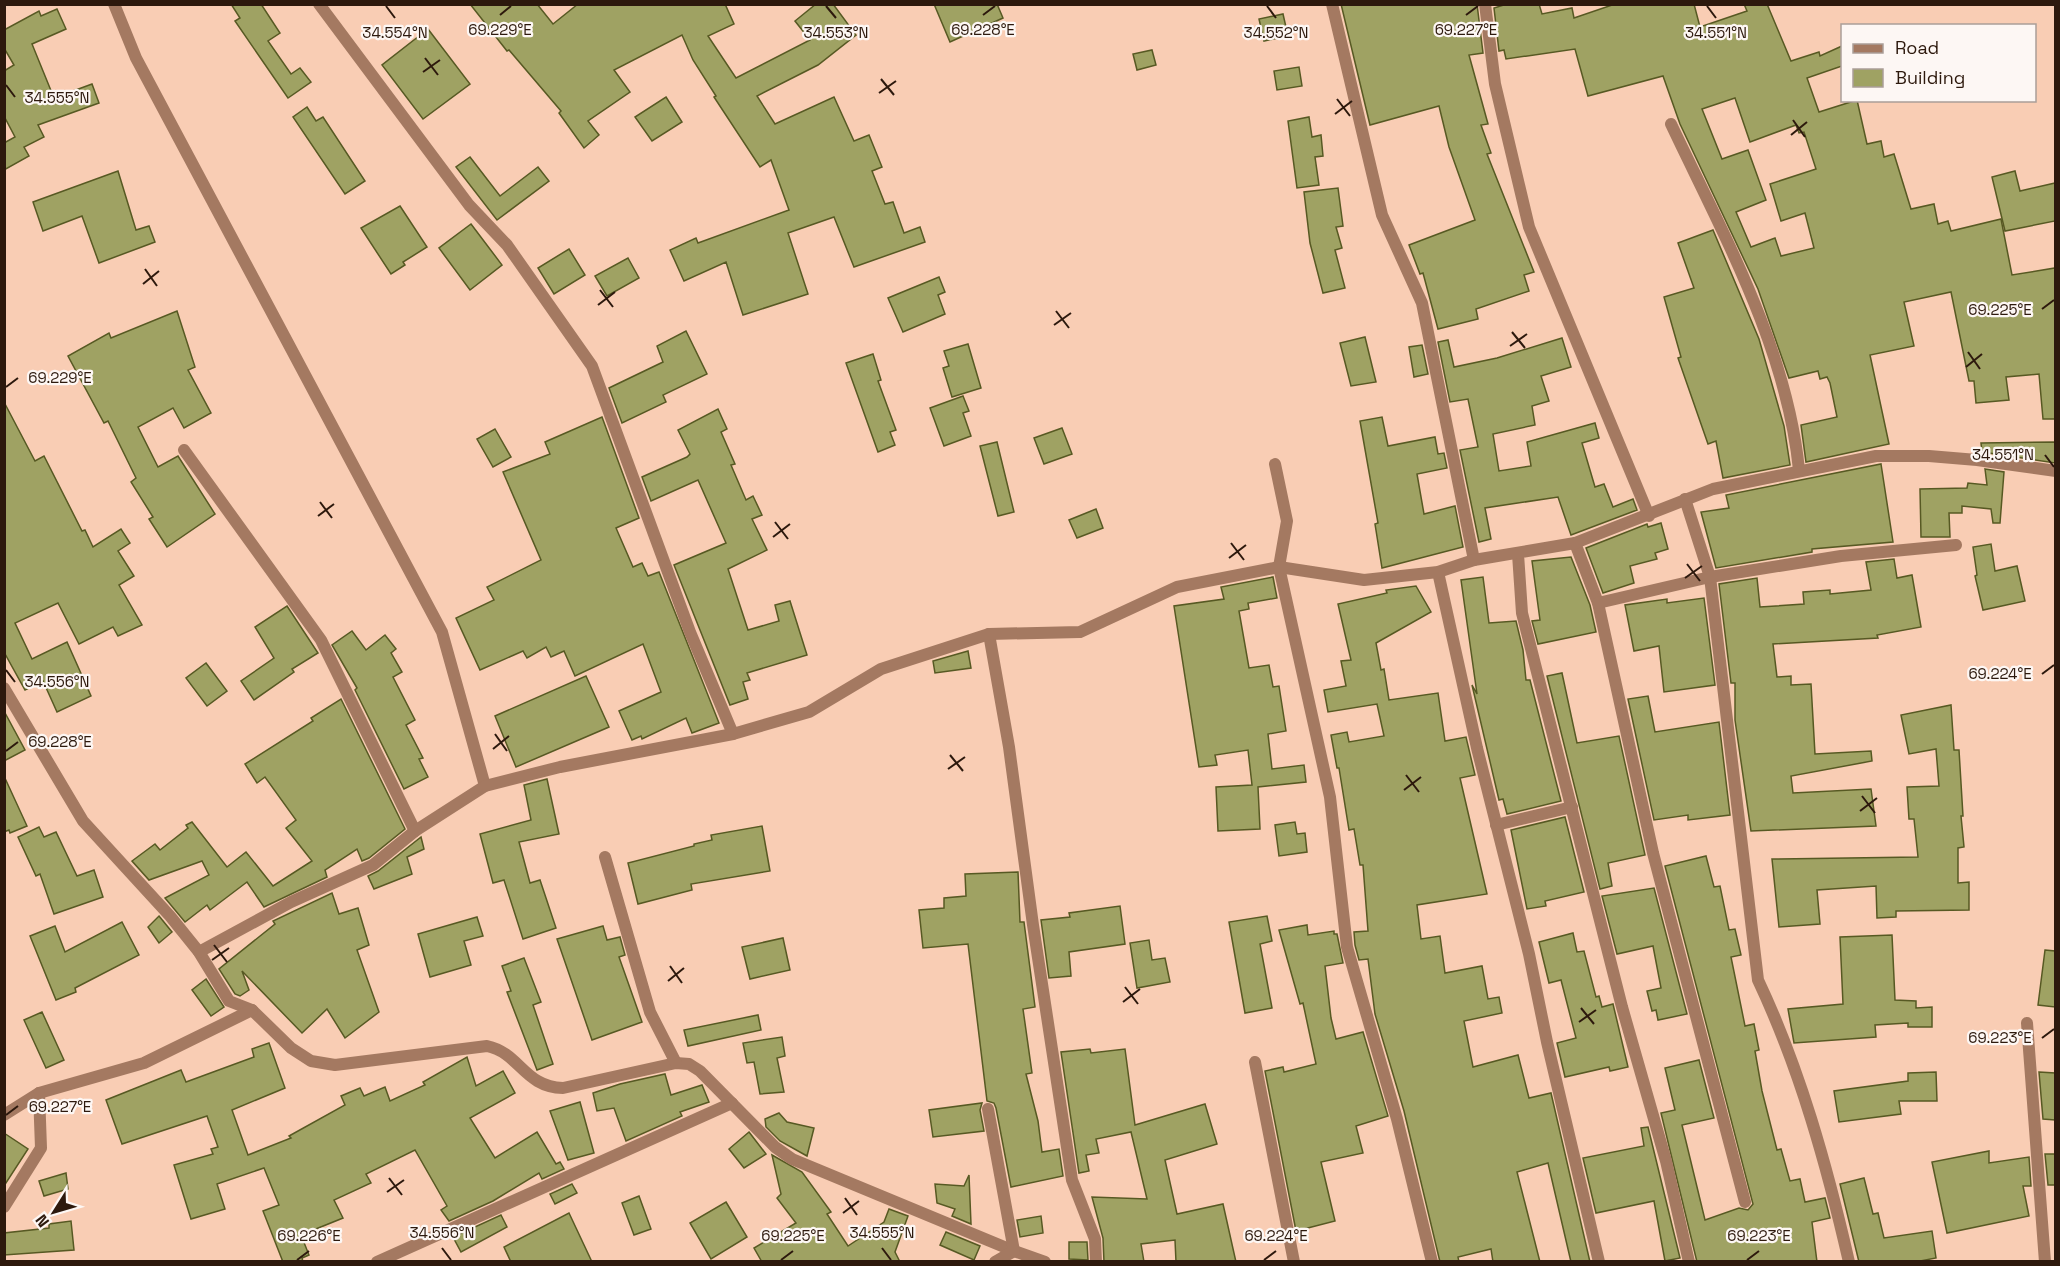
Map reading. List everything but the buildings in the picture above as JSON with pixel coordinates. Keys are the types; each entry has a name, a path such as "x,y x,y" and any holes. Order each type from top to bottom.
{"street":[{"path":"114,4 136,58 442,632 485,786"},
{"path":"319,4 470,205 507,245 592,366 690,632 732,734"},
{"path":"1332,4 1382,215 1422,303 1474,560"},
{"path":"1485,4 1495,84 1529,227 1649,516"},
{"path":"1671,124 1731,252 1776,362 1797,447 1799,470"},
{"path":"184,450 321,640 415,831"},
{"path":"199,952 291,902 373,866 415,831 485,786 560,766 732,734 809,712 881,669 989,634 1080,632 1177,587 1279,567 1364,580 1438,572 1474,560 1575,543 1649,516 1713,489 1876,456 1929,456 2055,471"},
{"path":"1275,464 1287,521 1279,567 1330,797 1347,947 1397,1119 1432,1262"},
{"path":"1685,499 1710,577 1758,980 1777,1020 1811,1119 1849,1262"},
{"path":"1575,543 1598,603 1653,854 1745,1202"},
{"path":"1598,603 1710,577 1841,556 1956,545"},
{"path":"1518,554 1522,613 1622,1007 1666,1161 1689,1262"},
{"path":"1438,572 1599,1262"},
{"path":"989,634 1009,747 1033,925 1072,1180 1095,1239 1096,1262"},
{"path":"4,688 83,821 170,916 199,952 229,1001 252,1010 291,1048 311,1061 335,1065 487,1046 507,1053 535,1082 549,1088 563,1088 675,1063 689,1064 700,1071 775,1147 792,1159 1045,1262"},
{"path":"1496,825 1572,807"},
{"path":"605,857 650,1012 675,1063"},
{"path":"4,1115 39,1093 144,1063 252,1010"},
{"path":"2027,1023 2044,1262"},
{"path":"1255,1062 1293,1262"},
{"path":"4,1207 41,1148 39,1093"},
{"path":"377,1262 732,1103"},
{"path":"988,1109 1014,1251"},
{"path":"995,1262 1014,1251"}]}
